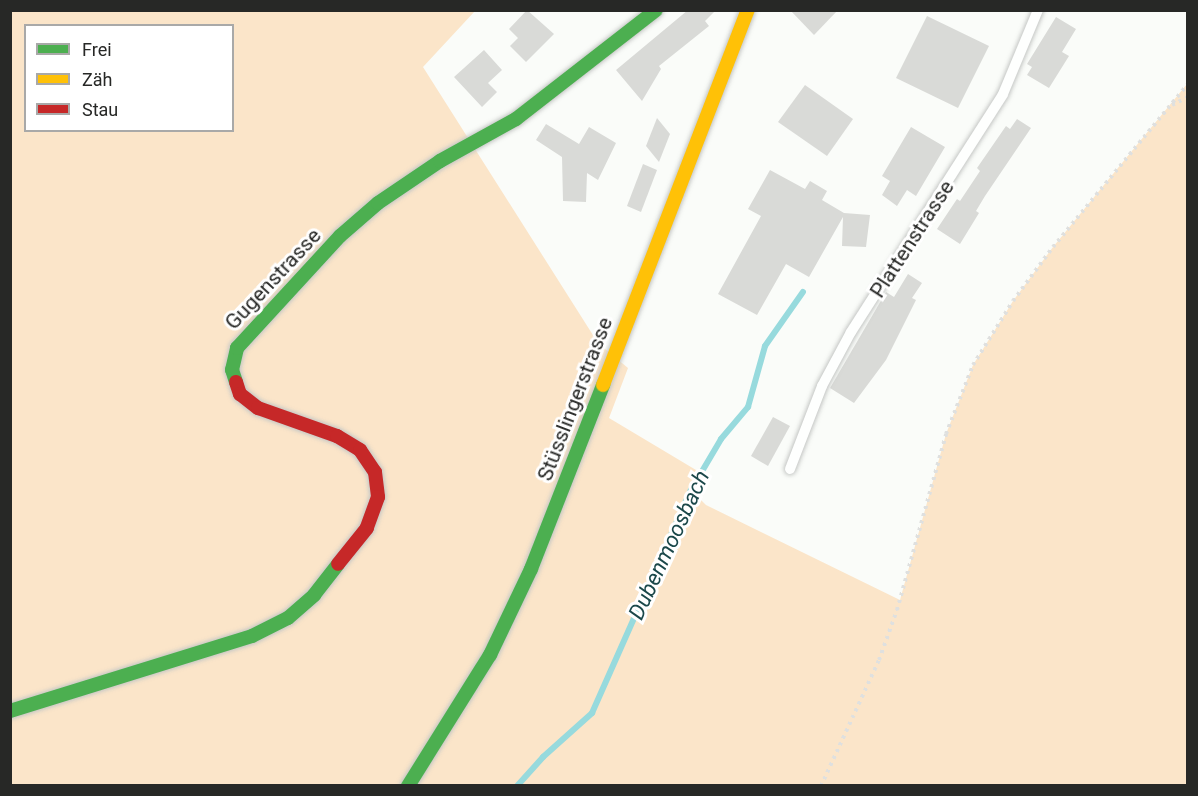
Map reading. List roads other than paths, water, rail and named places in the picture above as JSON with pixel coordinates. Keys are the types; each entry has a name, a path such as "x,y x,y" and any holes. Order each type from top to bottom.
{"street":[{"name":"Gugenstrasse","path":"10,711 252,636 288,618 314,595 367,528 378,497 375,472 360,450 336,436 258,408 240,394 232,370 237,348 340,236 378,203 440,160 516,119 656,10"},
{"name":"Stüsslingerstrasse","path":"408,786 490,655 531,569 748,10"}],"lane":[{"name":"Plattenstrasse","path":"790,469 819,393 851,332 1004,94 1038,10"}],"waterway":[{"name":"Dubenmoosbach","path":"517,786 543,757 592,713 691,490 721,439 748,407 765,346 803,292"}]}
